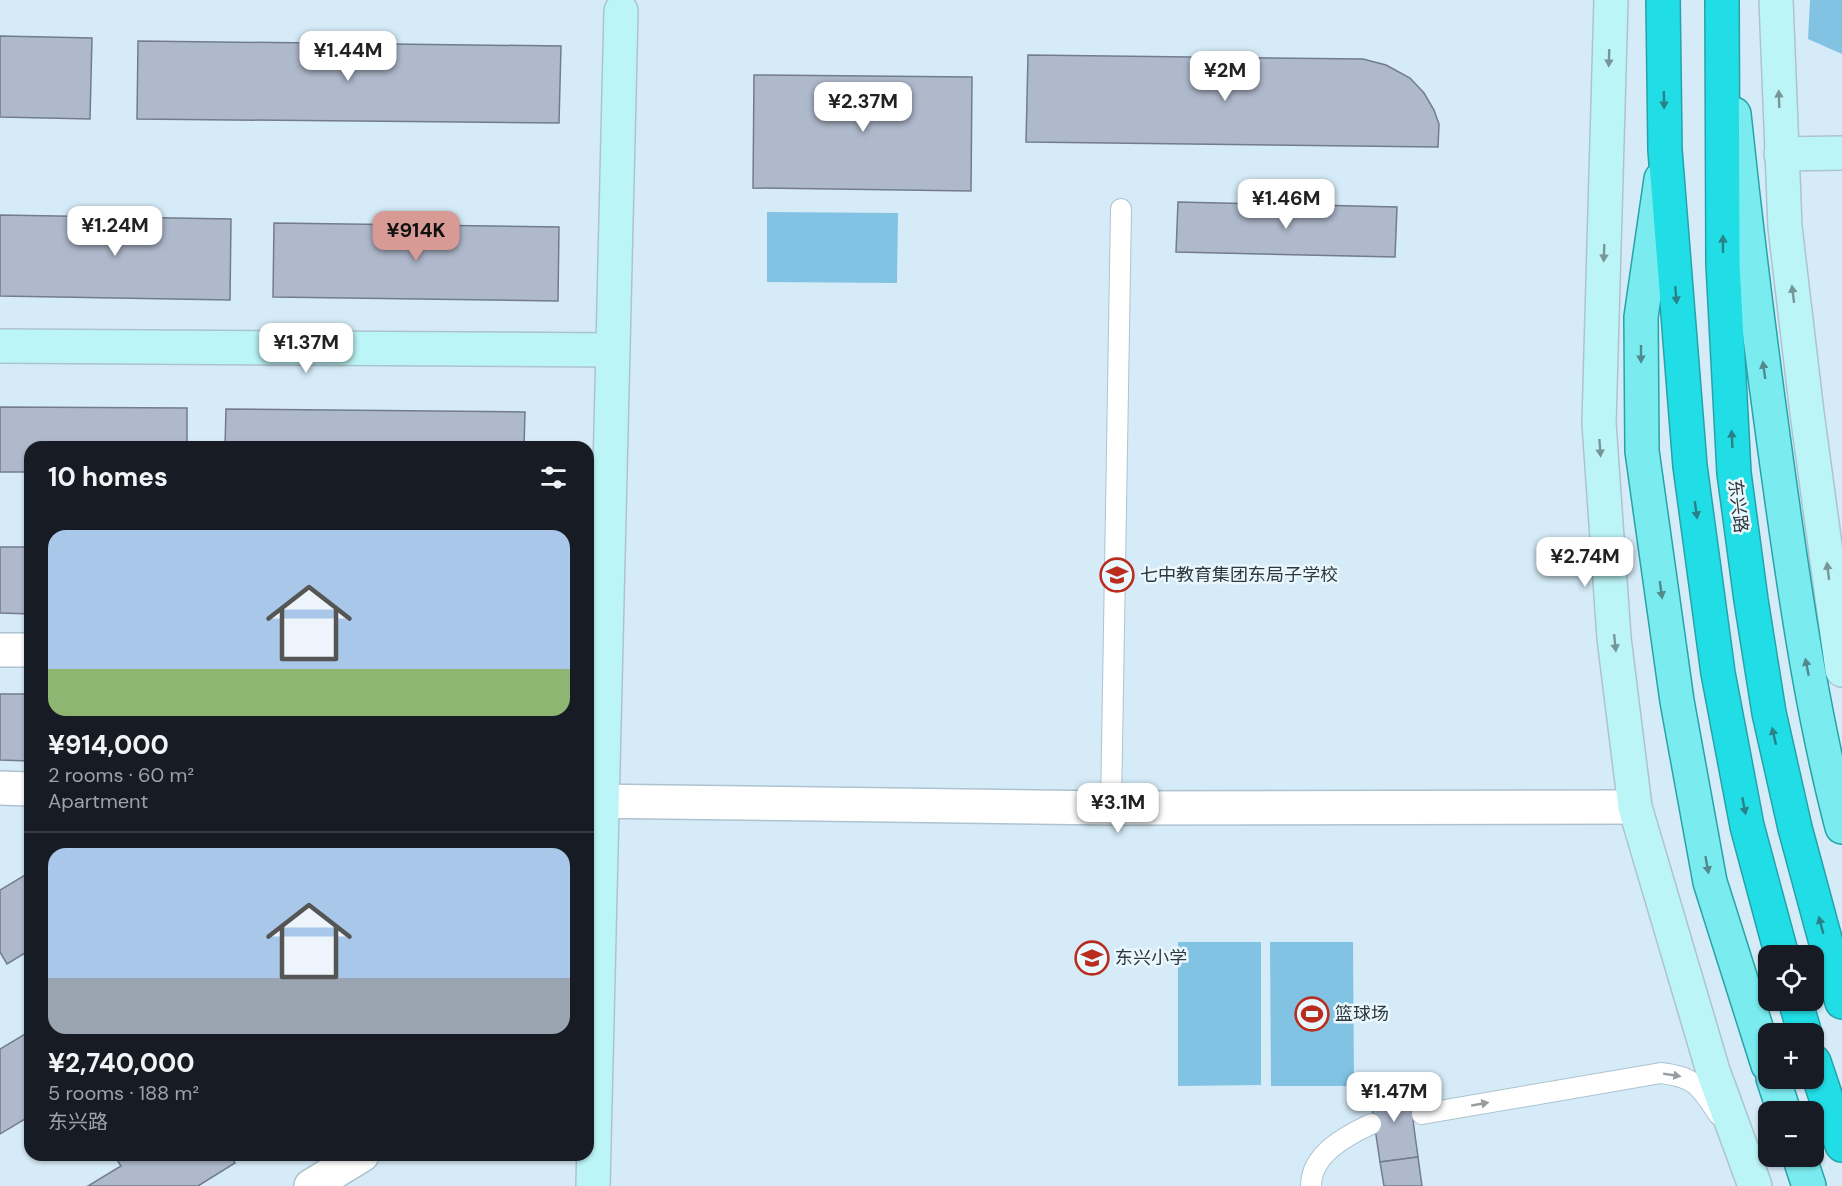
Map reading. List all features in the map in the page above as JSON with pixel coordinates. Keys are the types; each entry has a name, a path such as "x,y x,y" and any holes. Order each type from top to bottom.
{"highway":[{"path":"1663,0 1665,150 1690,466 1718,673 1747,826 1779,945"},
{"name":"东兴路","path":"1722,0 1723,264 1734,472 1769,712 1795,828 1842,1002"},
{"path":"1823,1089 1842,1145"}],"main road":[{"path":"1611,0 1599,423 1614,638 1635,807 1713,1071 1755,1186"},
{"path":"1722,0 1750,270 1778,474 1804,648 1828,772 1842,827"},
{"path":"1776,0 1786,239 1842,670"},
{"path":"594,876 597,652 613,350 621,11"},
{"path":"1665,150 1641,317 1642,452 1677,701 1710,882 1758,1033"},
{"path":"1781,154 1842,153"},
{"path":"0,346 613,350"},
{"path":"592,1161 593,1186"},
{"path":"1803,1167 1809,1186"}],"street":[{"path":"0,650 24,650"},
{"path":"0,788 24,789"},
{"path":"595,801 1111,808 1635,807"},
{"path":"311,1186 352,1161"}],"lane":[{"path":"1111,808 1122,208"},
{"path":"1422,1114 1661,1073 1670,1074 1695,1082 1742,1150"},
{"path":"1311,1186 1314,1174 1325,1153 1339,1141 1371,1124"}],"shaded area":[{"path":"1810,0 1842,0 1842,54 1808,39"},
{"path":"767,212 898,213 897,283 767,282"},
{"path":"1178,942 1261,942 1261,1085 1178,1086"},
{"name":"篮球场","path":"1270,942 1353,942 1354,1086 1271,1086"}],"building":[{"path":"0,36 92,38 90,119 0,117"},
{"path":"138,41 561,46 559,123 137,119"},
{"path":"1028,55 1363,59 1386,65 1410,78 1424,93 1439,124 1438,147 1026,142"},
{"path":"754,75 972,77 971,191 753,188"},
{"path":"1178,202 1397,207 1395,257 1176,252"},
{"path":"0,215 231,219 230,300 0,296"},
{"path":"274,223 559,227 558,301 273,297"},
{"path":"0,407 187,408 187,441 24,441 24,472 0,472"},
{"path":"226,409 525,412 524,441 225,441"},
{"path":"0,547 24,547 24,614 0,613"},
{"path":"0,694 24,694 24,761 0,760"},
{"path":"24,876 24,954 7,964 0,952 0,890"},
{"path":"24,1035 24,1120 0,1134 0,1049"},
{"path":"1408,1084 1418,1157 1380,1162 1369,1088"},
{"path":"1418,1157 1422,1186 1384,1186 1380,1162"},
{"path":"118,1161 234,1161 235,1163 198,1186 88,1186 121,1166"}],"place":[{"name":"七中教育集团东局子学校","path":"1117,575"},
{"name":"东兴小学","path":"1092,958"},
{"name":"篮球场","path":"1312,1014"}]}
